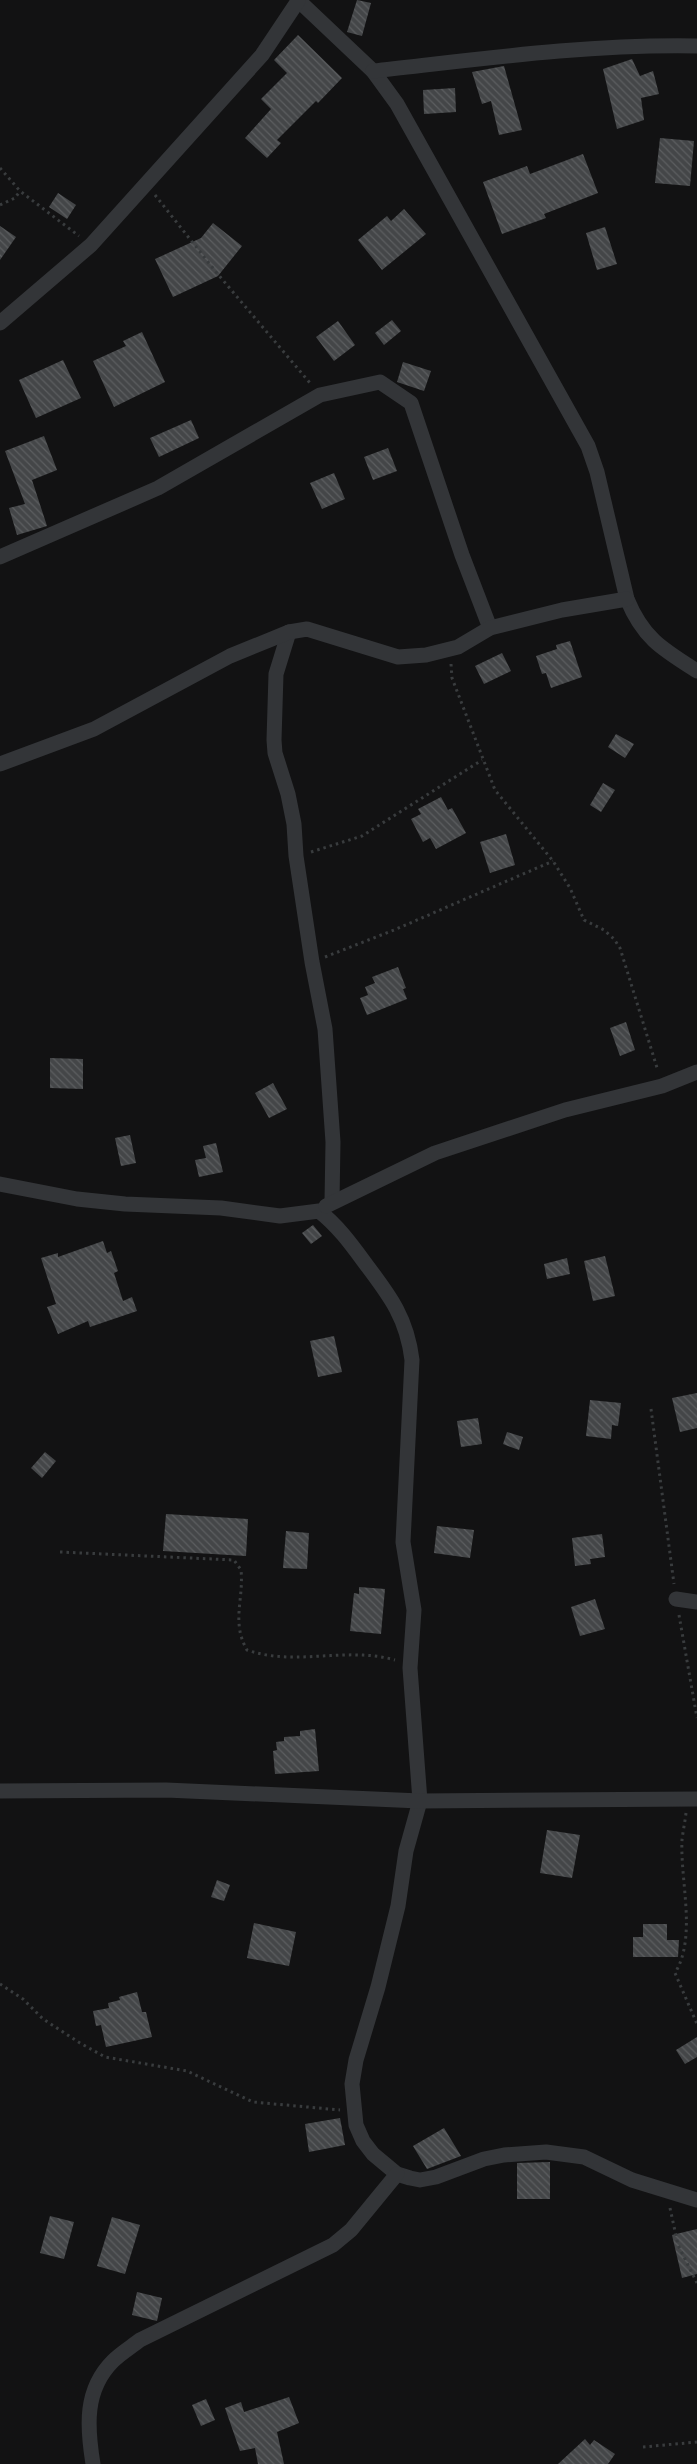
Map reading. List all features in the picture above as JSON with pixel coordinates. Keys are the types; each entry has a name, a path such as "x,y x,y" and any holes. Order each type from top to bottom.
{"street":[{"path":"0,323 91,245 262,55 298,0 373,71 397,104 528,342 588,446 597,472 627,599 635,619 645,634 697,671"},
{"path":"373,71 506,55 697,46"},
{"path":"0,557 158,488 320,395 380,382 412,403 462,555 490,628"},
{"path":"0,764 94,729 230,656 289,632 308,629 398,657 426,655 458,647 490,628 562,610 627,599"},
{"path":"289,632 276,674 274,740 275,753 291,809 312,962 325,1029 333,1142 332,1201"},
{"path":"0,1184 77,1199 125,1204 221,1208 280,1216 319,1211 332,1201 435,1153 565,1110 662,1086 697,1072"},
{"path":"319,1211 335,1224 350,1241 396,1305 410,1340 412,1360 403,1542 414,1610 410,1668 420,1801 406,1851 398,1906 356,2060 352,2084 353,2111 363,2141 373,2154 398,2174 420,2180 436,2178 484,2159 504,2155 546,2152 584,2157 632,2180 697,2200"},
{"path":"676,1599 697,1602"},
{"path":"0,1791 166,1790 420,1801 693,1800"},
{"path":"93,2464 90,2441 90,2400 95,2385 112,2361 140,2340 333,2245 351,2230 398,2174"}],"path":[{"path":"0,168 20,191 91,245"},
{"path":"146,184 216,272 320,395"},
{"path":"0,205 15,198 20,191"},
{"path":"458,647 451,663 452,678 495,790 553,861 573,894 584,920 604,930 614,938 620,948 662,1086"},
{"path":"296,856 339,845 362,836 483,760"},
{"path":"312,962 394,930 553,861"},
{"path":"651,1409 676,1599 697,1718"},
{"path":"60,1552 234,1560 241,1570 238,1627 240,1638 247,1650 273,1657 381,1656 402,1662 410,1668"},
{"path":"693,1800 682,1840 686,1899 685,1942 682,1961 675,1973 697,2024"},
{"path":"0,1984 23,1999 43,2019 80,2044 105,2056 187,2071 253,2102 353,2111"},
{"path":"665,2191 678,2245 697,2283"},
{"path":"643,2447 697,2442"}],"building":[{"path":"357,0 371,3 362,36 347,32"},
{"path":"298,35 342,78 318,103 316,101 277,140 281,143 267,158 245,138 271,109 261,99 287,73 274,60"},
{"path":"632,59 640,76 653,71 659,94 641,98 644,120 617,129 603,69"},
{"path":"504,66 522,130 499,135 491,101 482,104 472,72"},
{"path":"455,88 456,112 424,114 423,90"},
{"path":"660,138 694,141 690,186 655,183"},
{"path":"583,154 598,193 544,214 546,218 502,234 483,182 527,166 530,174"},
{"path":"58,193 76,205 67,219 49,207"},
{"path":"404,209 426,234 382,270 358,240 387,216 391,221"},
{"path":"213,223 242,246 218,276 173,297 155,259 201,238"},
{"path":"0,226 16,237 0,260"},
{"path":"605,227 617,264 597,270 586,233"},
{"path":"392,320 401,331 384,345 375,333"},
{"path":"338,321 355,345 334,361 316,337"},
{"path":"142,332 165,382 114,407 93,361 126,346 123,341"},
{"path":"63,360 81,398 36,418 19,380"},
{"path":"403,362 431,371 424,391 397,382"},
{"path":"191,420 199,438 159,457 150,438"},
{"path":"44,436 57,470 32,480 47,526 17,535 9,508 25,504 5,451"},
{"path":"388,448 397,471 373,480 364,457"},
{"path":"334,473 345,499 322,509 310,483"},
{"path":"570,641 582,677 551,688 546,673 542,674 536,656 557,649 556,645"},
{"path":"502,653 511,671 484,684 475,666"},
{"path":"616,734 634,744 625,758 608,747"},
{"path":"603,783 615,790 601,812 590,805"},
{"path":"441,797 448,810 452,808 466,833 436,849 430,838 423,842 411,819 421,814 418,809"},
{"path":"506,834 515,865 490,873 480,842"},
{"path":"398,967 406,988 403,989 407,999 367,1015 360,998 368,995 365,987 375,983 372,977"},
{"path":"626,1022 635,1050 620,1056 610,1028"},
{"path":"50,1058 83,1059 83,1089 50,1088"},
{"path":"273,1083 287,1109 269,1118 255,1093"},
{"path":"130,1135 136,1163 121,1166 115,1138"},
{"path":"216,1143 223,1172 199,1177 195,1160 206,1158 203,1146"},
{"path":"313,1225 322,1236 311,1244 302,1233"},
{"path":"103,1241 107,1253 111,1251 118,1271 114,1273 123,1301 132,1297 137,1311 90,1327 88,1321 58,1334 47,1307 56,1304 41,1258 58,1253 58,1257"},
{"path":"605,1256 615,1296 593,1301 584,1261"},
{"path":"567,1258 570,1274 547,1279 544,1264"},
{"path":"334,1336 342,1372 318,1377 310,1341"},
{"path":"697,1393 697,1428 680,1432 672,1398"},
{"path":"590,1400 621,1403 618,1426 612,1425 611,1439 586,1436"},
{"path":"478,1418 482,1444 461,1447 457,1421"},
{"path":"507,1432 523,1437 519,1450 503,1444"},
{"path":"45,1452 56,1461 42,1478 31,1468"},
{"path":"166,1514 248,1519 246,1556 163,1551"},
{"path":"437,1526 474,1530 470,1558 434,1553"},
{"path":"286,1531 309,1533 307,1569 283,1568"},
{"path":"602,1534 605,1557 590,1559 591,1564 575,1566 572,1538"},
{"path":"359,1587 385,1589 381,1634 350,1631 354,1593 359,1594"},
{"path":"595,1599 605,1629 580,1636 571,1607"},
{"path":"315,1729 319,1771 275,1774 273,1751 277,1750 276,1742 284,1741 284,1737 300,1736 300,1731"},
{"path":"547,1830 580,1835 572,1878 540,1873"},
{"path":"217,1880 230,1885 224,1901 211,1897"},
{"path":"254,1923 296,1932 289,1966 247,1958"},
{"path":"643,1924 667,1924 667,1940 679,1940 678,1957 633,1957 633,1937 643,1937"},
{"path":"137,1992 142,2012 146,2012 152,2037 106,2047 101,2025 96,2026 93,2011 109,2008 108,2003 120,2000 119,1997"},
{"path":"697,2037 697,2057 685,2064 676,2050"},
{"path":"340,2118 345,2145 309,2152 305,2124"},
{"path":"444,2128 461,2156 427,2169 413,2146"},
{"path":"550,2162 550,2199 517,2199 517,2163"},
{"path":"50,2216 74,2222 64,2259 40,2253"},
{"path":"112,2217 140,2225 125,2274 97,2266"},
{"path":"697,2229 697,2274 682,2278 672,2235"},
{"path":"137,2292 162,2298 157,2321 132,2315"},
{"path":"289,2397 299,2423 277,2432 284,2464 258,2464 255,2448 240,2451 225,2408 241,2402 244,2412"},
{"path":"206,2399 215,2420 201,2426 192,2405"},
{"path":"585,2439 590,2445 594,2440 615,2454 608,2464 558,2464"}]}
